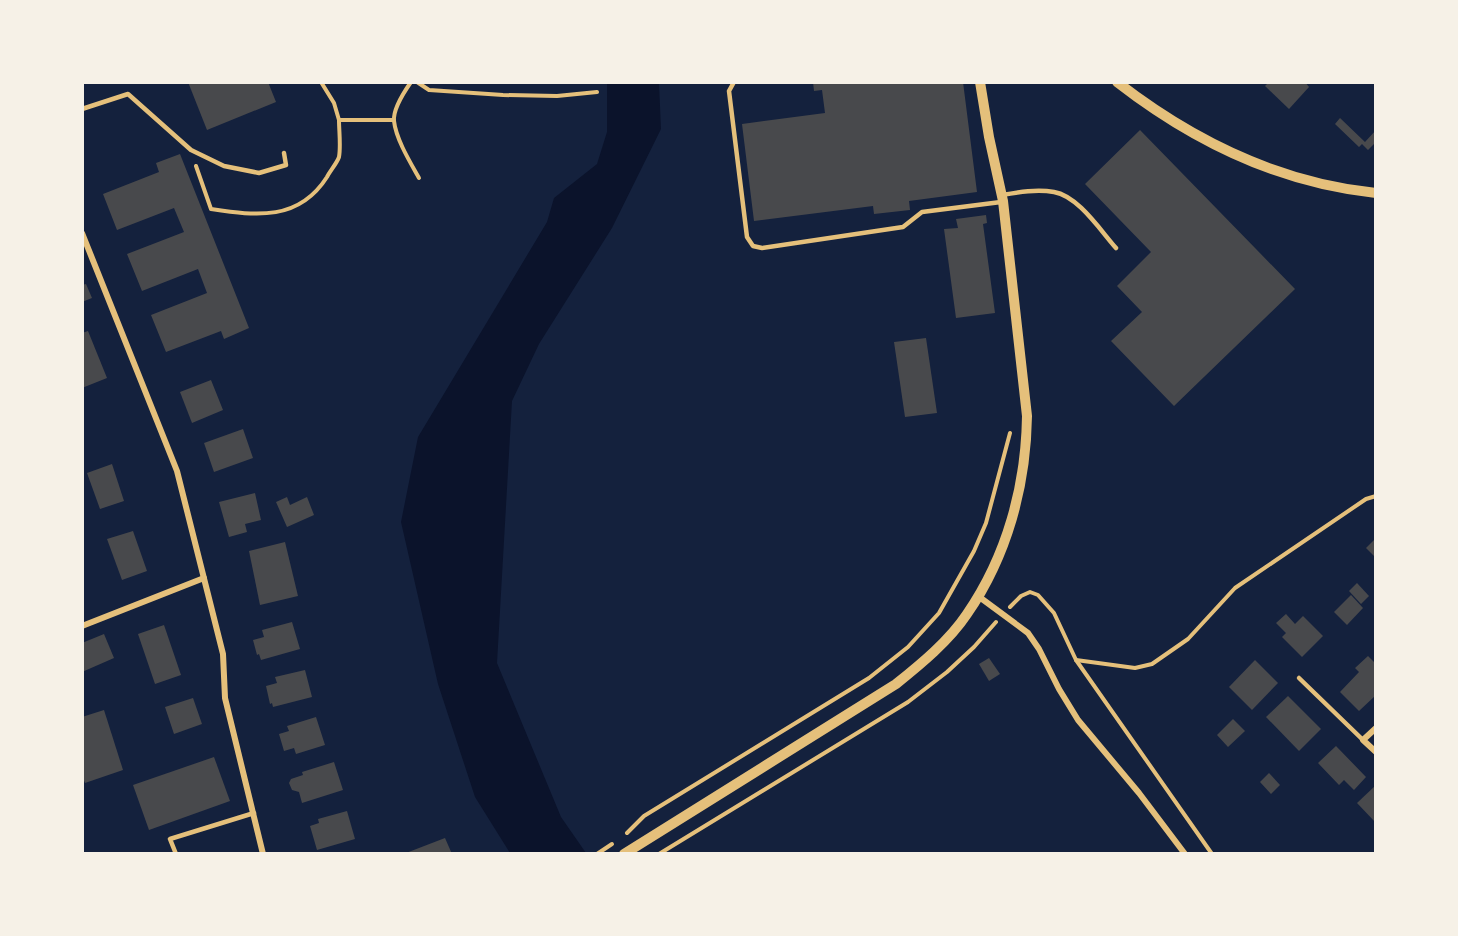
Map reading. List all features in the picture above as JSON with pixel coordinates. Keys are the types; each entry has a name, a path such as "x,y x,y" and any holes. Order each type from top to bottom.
{"street":[{"path":"627,851 862,707 909,673 967,615 997,559 1016,506 1024,467 1027,416 1003,198 989,137 980,82"},
{"path":"1117,82 1173,123 1231,154 1304,180 1376,193"},
{"path":"82,233 177,471 223,654 225,698 262,854"},
{"path":"82,626 204,578"},
{"path":"978,596 1017,623 1033,639 1059,690 1078,720 1139,793 1185,854"},
{"path":"1376,728 1363,740 1376,752"}],"lane":[{"path":"734,82 729,91 747,237 753,246 762,248 903,227 922,213 1041,190 1069,197 1079,205 1116,248"},
{"path":"82,109 128,94 191,150 224,166 247,171 259,173 286,165 285,153"},
{"path":"1299,678 1363,740"},
{"path":"176,854 170,839 254,813"}],"path":[{"path":"321,82 334,103 339,120"},
{"path":"411,82 398,105 394,120 404,151 419,178"},
{"path":"417,82 429,90 503,95 557,96 597,92"},
{"path":"622,837 644,816 869,678 908,647 939,613 974,551 986,523 1010,433 1027,416"},
{"path":"1076,660 1135,668 1152,664 1188,639 1235,588 1366,499 1376,496"},
{"path":"659,854 908,702 947,672 974,647 1021,596 1030,592 1038,595 1054,614 1076,660 1212,854"},
{"path":"597,854 605,849"}],"water":[{"path":"607,83 659,83 661,129 612,228 539,344 512,401 497,663 561,817 586,853 510,853 475,797 438,684 401,522 418,437 547,222 554,198 597,164 607,132"}],"building":[{"path":"188,82 268,82 276,102 207,130"},
{"path":"813,82 963,82 977,192 909,201 910,210 874,214 873,206 754,221 742,124 825,113 822,90 814,91"},
{"path":"1269,82 1305,82 1309,87 1289,109 1265,86"},
{"path":"1340,118 1365,142 1376,130 1376,142 1368,150 1362,144 1359,147 1335,124"},
{"path":"1140,130 1295,289 1174,406 1111,341 1142,312 1117,286 1151,252 1085,184"},
{"path":"180,154 249,328 224,339 221,331 166,352 151,315 207,293 198,269 142,291 127,254 184,232 174,208 117,230 103,194 159,172 156,163"},
{"path":"986,215 987,223 983,224 995,313 956,318 944,229 958,228 956,219"},
{"path":"86,284 92,298 82,302 82,285"},
{"path":"88,331 107,378 82,388 82,333"},
{"path":"926,338 937,413 905,417 894,342"},
{"path":"211,380 223,410 192,423 180,392"},
{"path":"243,429 253,458 214,472 204,443"},
{"path":"112,464 124,501 100,509 87,473"},
{"path":"255,493 261,520 245,524 247,532 229,537 219,502"},
{"path":"287,497 290,505 307,497 314,515 287,527 276,502"},
{"path":"133,531 147,571 122,580 107,539"},
{"path":"1376,538 1376,558 1366,548"},
{"path":"285,542 298,596 260,605 249,551"},
{"path":"1357,583 1369,596 1361,604 1349,591"},
{"path":"1351,595 1363,608 1347,625 1334,612"},
{"path":"1286,614 1295,624 1303,616 1323,636 1302,657 1282,637 1286,633 1276,623"},
{"path":"292,622 300,649 261,660 259,654 257,655 253,640 264,637 262,630"},
{"path":"164,625 181,675 155,684 138,634"},
{"path":"104,634 114,658 82,672 82,643"},
{"path":"1368,656 1376,664 1376,695 1359,711 1340,692 1359,672 1355,668"},
{"path":"989,658 1000,674 989,681 979,664"},
{"path":"1255,660 1278,683 1252,710 1229,687"},
{"path":"305,670 312,697 273,707 272,703 270,704 266,686 277,683 275,677"},
{"path":"1288,696 1321,729 1299,751 1266,717"},
{"path":"193,698 202,724 174,734 165,707"},
{"path":"104,710 123,770 85,783 82,776 82,717"},
{"path":"316,717 325,745 296,754 294,748 284,751 279,734 289,731 287,726"},
{"path":"1233,719 1245,731 1228,747 1217,735"},
{"path":"1336,746 1366,777 1354,790 1344,780 1339,785 1318,763"},
{"path":"214,757 230,801 149,830 133,785"},
{"path":"334,762 343,790 302,803 299,792 292,790 289,783 291,779 303,775 302,772"},
{"path":"1269,773 1280,785 1271,794 1260,782"},
{"path":"1376,785 1376,823 1357,803"},
{"path":"347,811 355,839 317,850 310,826 319,823 318,819"},
{"path":"445,838 452,854 406,854 406,853"}]}
